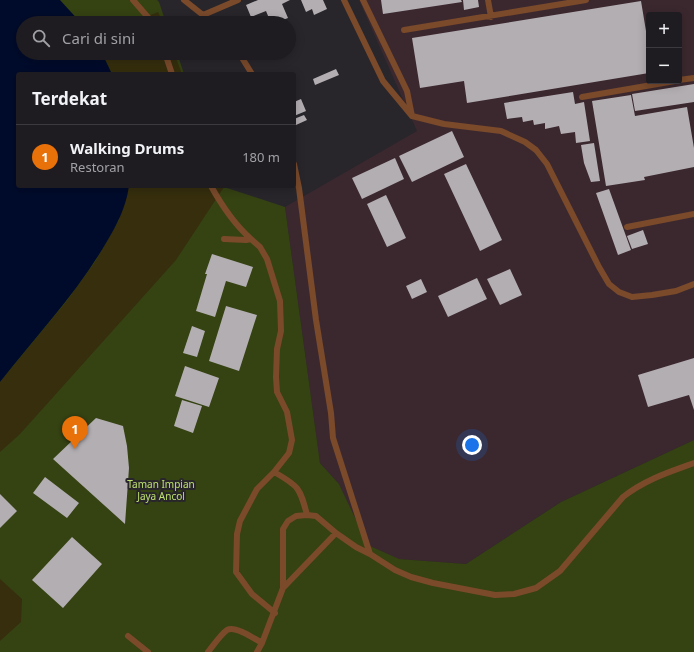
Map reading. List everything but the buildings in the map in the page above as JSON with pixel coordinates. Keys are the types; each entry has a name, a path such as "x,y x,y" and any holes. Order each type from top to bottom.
{"lane":[{"path":"134,0 147,16"},
{"path":"184,0 203,15 238,0"},
{"path":"344,0 383,81 412,116 444,124 501,131 525,142 536,150 547,164 609,284 619,292 632,297 676,291 694,284"},
{"path":"363,0 407,92 412,116"},
{"path":"488,0 491,17"},
{"path":"404,30 491,17 586,0"},
{"path":"167,60 171,72"},
{"path":"243,60 251,72"},
{"path":"682,80 694,78"},
{"path":"582,97 658,84"},
{"path":"296,174 316,320 331,413 333,438 370,554"},
{"path":"212,188 220,204 234,222 260,247 267,259 280,302 281,331 277,349 277,392 287,412 292,440 290,453 257,489 240,521 237,534 236,572 252,594 275,613"},
{"path":"627,227 694,214"},
{"path":"224,239 251,239"},
{"path":"257,652 275,613 283,588 283,529 288,521 296,516 316,516 356,547 395,570 411,577 433,583 495,595 514,594 536,588 560,571 623,497 635,487 694,463"},
{"path":"274,472 291,481 297,487 301,494 307,515"},
{"path":"283,588 336,533"},
{"path":"208,652 227,630 232,628 262,643"},
{"path":"128,636 148,652"}],"shaded area":[{"path":"359,0 694,0 694,440 561,502 466,564 398,559 368,545 339,484 320,463 285,207 417,131"}],"green space":[{"name":"Taman Impian Jaya Ancol","path":"0,0 157,0 159,2 164,16 16,16 16,60 179,60 183,72 16,72 16,188 227,188 285,207 320,463 339,484 368,545 399,559 466,564 561,502 694,440 694,652 0,652"}],"sand":[{"path":"158,12 160,16 149,16"},
{"path":"105,60 177,60 181,72 111,72"},
{"path":"128,188 223,188 176,260 20,434 0,452 0,382 66,302 95,262 119,220"},
{"path":"0,579 22,599 21,622 0,641"}],"water":[{"path":"0,0 60,0 75,16 16,16 16,60 105,60 111,72 16,72 16,188 129,188 126,201 117,223 95,261 69,297 0,382"}],"place":[{"name":"Walking Drums","path":"75,449"}]}
